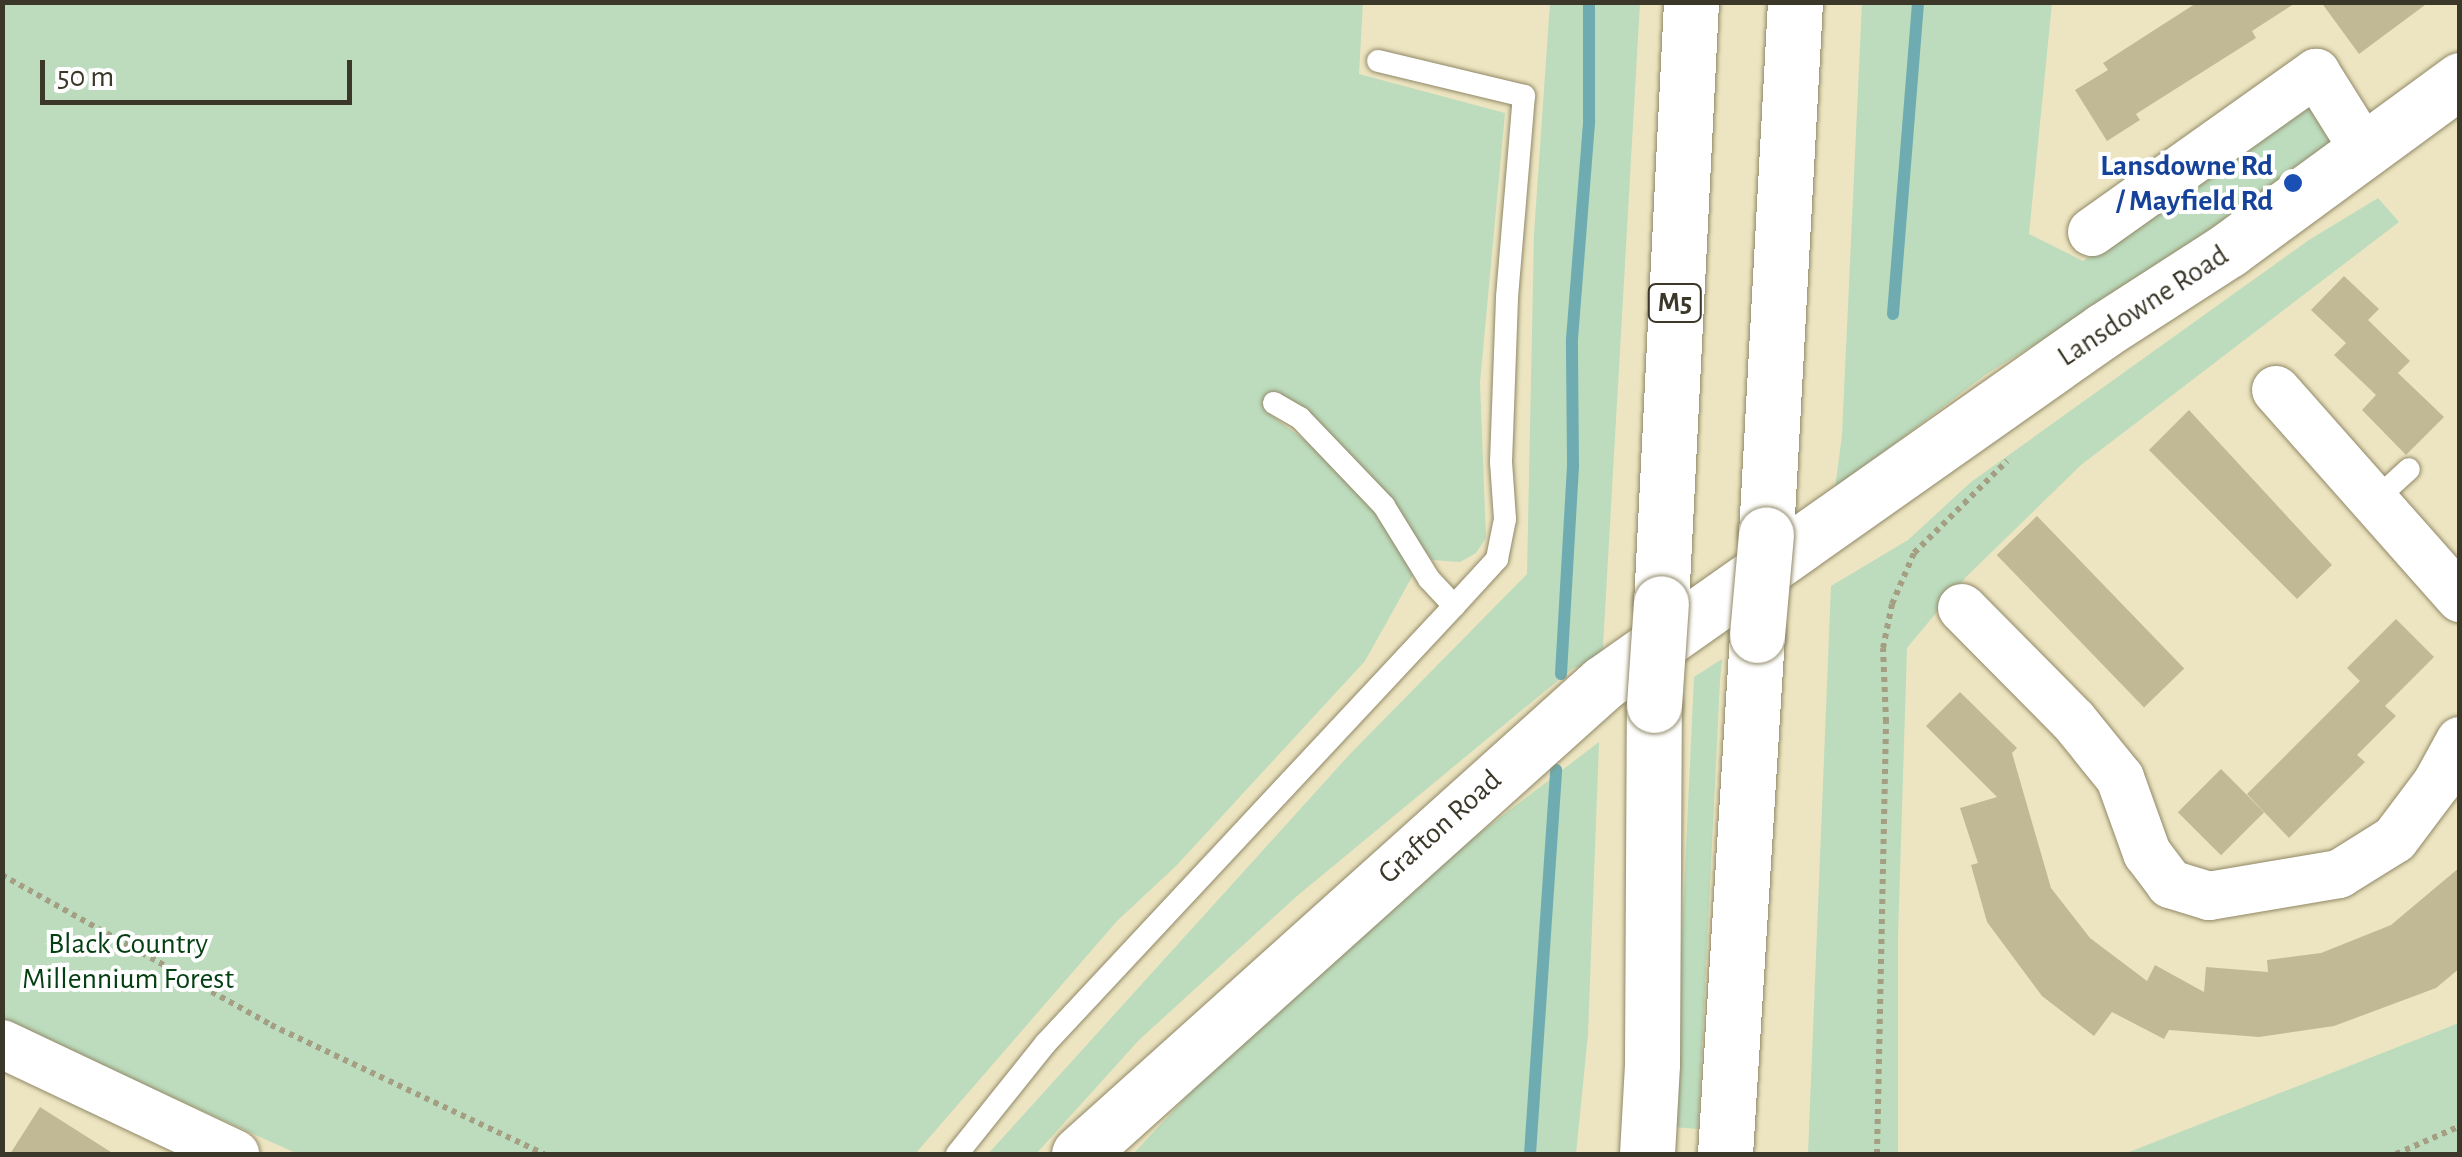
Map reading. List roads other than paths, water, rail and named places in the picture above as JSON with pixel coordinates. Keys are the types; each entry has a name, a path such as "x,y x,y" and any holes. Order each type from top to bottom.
{"main road":[{"name":"M5","path":"1647,1154 1652,1064 1654,704 1691,2"},
{"path":"1725,1154 1766,534 1795,2"},
{"name":"Lansdowne Road","path":"1823,526 2104,330 2228,250 2460,80"},
{"name":"Grafton Road","path":"1079,1154 1603,683 1823,526"}],"street":[{"path":"2092,232 2316,73 2365,150"},
{"path":"2276,390 2460,598"},
{"path":"1962,608 2074,720 2120,778 2147,853 2170,884 2209,896 2340,874 2395,839 2437,783 2460,742"},
{"path":"2,1044 235,1154"}],"lane":[{"path":"957,1154 1046,1044 1498,559 1505,519 1501,462 1507,297 1524,96 1378,61"},
{"path":"1274,403 1300,418 1384,506 1416,560 1454,606"},
{"path":"2374,501 2409,469"}],"waterway":[{"path":"1561,674 1573,466 1572,339 1589,121 1589,2"},
{"path":"1893,314 1918,2"},
{"path":"1530,1154 1556,770"}],"place":[{"name":"Lansdowne Rd / Mayfield Rd","path":"2293,183"}],"park label":[{"name":"Black Country Millennium Forest","path":"128,961"}]}
